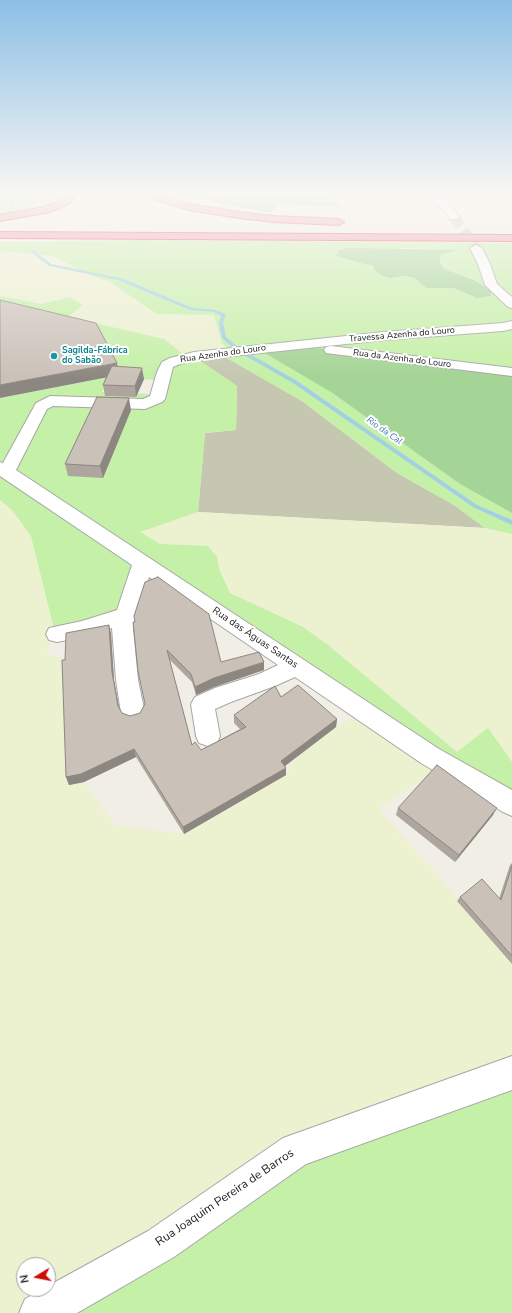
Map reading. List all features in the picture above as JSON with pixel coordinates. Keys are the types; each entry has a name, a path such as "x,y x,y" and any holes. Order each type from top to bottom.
{"street":[{"path":"480,255 491,286 512,304"},
{"name":"Travessa Azenha do Louro","path":"292,345 512,325"},
{"name":"Rua da Azenha do Louro","path":"292,345 512,372"},
{"name":"Rua Azenha do Louro","path":"3,470 41,406 50,401 145,404 157,398 167,365 175,360 194,356 292,345"},
{"name":"Rua das Águas Santas","path":"3,470 430,756 512,804"},
{"path":"133,713 122,628 143,563"},
{"path":"57,634 83,629 126,615"},
{"path":"208,736 202,704 223,694 267,680 296,666"},
{"name":"Rua Joaquim Pereira de Barros","path":"39,1313 160,1244 295,1150 512,1073"}],"shaded area":[{"path":"0,255 54,256 90,276 108,281 157,314 214,315 222,343 231,352 188,358 67,316 70,297 42,304 0,296"},
{"path":"220,354 302,401 397,473 454,505 485,528 198,512 205,433 236,430 237,386 194,357"},
{"path":"0,500 12,510 31,536 55,633 46,653 64,660 84,782 115,825 184,834 286,775 298,756 336,727 364,711 444,764 378,809 443,881 457,901 512,964 512,1073 39,1313 0,1313"},
{"path":"198,512 485,528 512,534 512,762 506,755 457,753 328,645 303,627 230,593 219,569 217,557 208,546 160,544 139,532"}],"green space":[{"path":"46,255 343,255 337,256 365,263 391,278 404,276 415,278 426,288 454,288 477,298 491,291 476,281 445,269 440,263 441,255 512,255 512,372 331,392 460,484 512,513 512,534 485,528 454,505 397,473 302,401 220,354 231,352 222,343 214,315 157,314 108,281 90,276 54,256"},
{"path":"441,255 440,263 445,269 476,281 491,291 491,296 477,298 454,288 426,288 415,278 404,276 391,278 383,276 375,270 373,266 336,256"},
{"path":"0,296 42,304 70,297 83,305 68,317 164,339 188,358 196,358 237,386 236,430 205,433 198,512 140,532 160,544 208,546 217,557 219,569 230,593 303,627 328,645 457,752 488,728 512,762 512,797 144,563 126,615 55,633 31,536 12,510 0,500 0,398 110,377 102,392 151,394 156,380 120,378 0,310"},
{"path":"293,345 512,372 512,513 460,484 331,392 258,349"},
{"path":"512,1082 512,1313 39,1313 295,1150"}],"building":[{"name":"Sagilda-Fábrica do Sabão","path":"0,300 96,323 117,363 0,385"},
{"path":"112,366 142,368 135,386 103,385"},
{"path":"97,397 129,398 100,466 65,464"},
{"path":"158,577 209,614 221,662 259,652 264,662 214,678 195,687 191,674 167,650 192,745 195,742 201,750 246,727 234,715 275,686 281,697 298,685 337,719 281,761 286,768 183,827 134,749 81,774 66,777 62,660 65,660 66,633 109,625 112,672 118,706 122,713 130,716 140,713 145,704 138,671 133,622 135,622 134,616 145,582"},
{"path":"437,765 497,808 459,855 398,808"},
{"path":"512,866 512,956 460,897 482,879 501,900"}],"waterway":[{"name":"Rio da Cal","path":"37,255 50,265 119,279 192,309 215,311 224,315 221,323 224,338 237,349"},
{"name":"Rio da Cal","path":"246,354 295,382 475,506 512,523"}],"place":[{"name":"Sagilda-Fábrica do Sabão","path":"54,356"}]}
